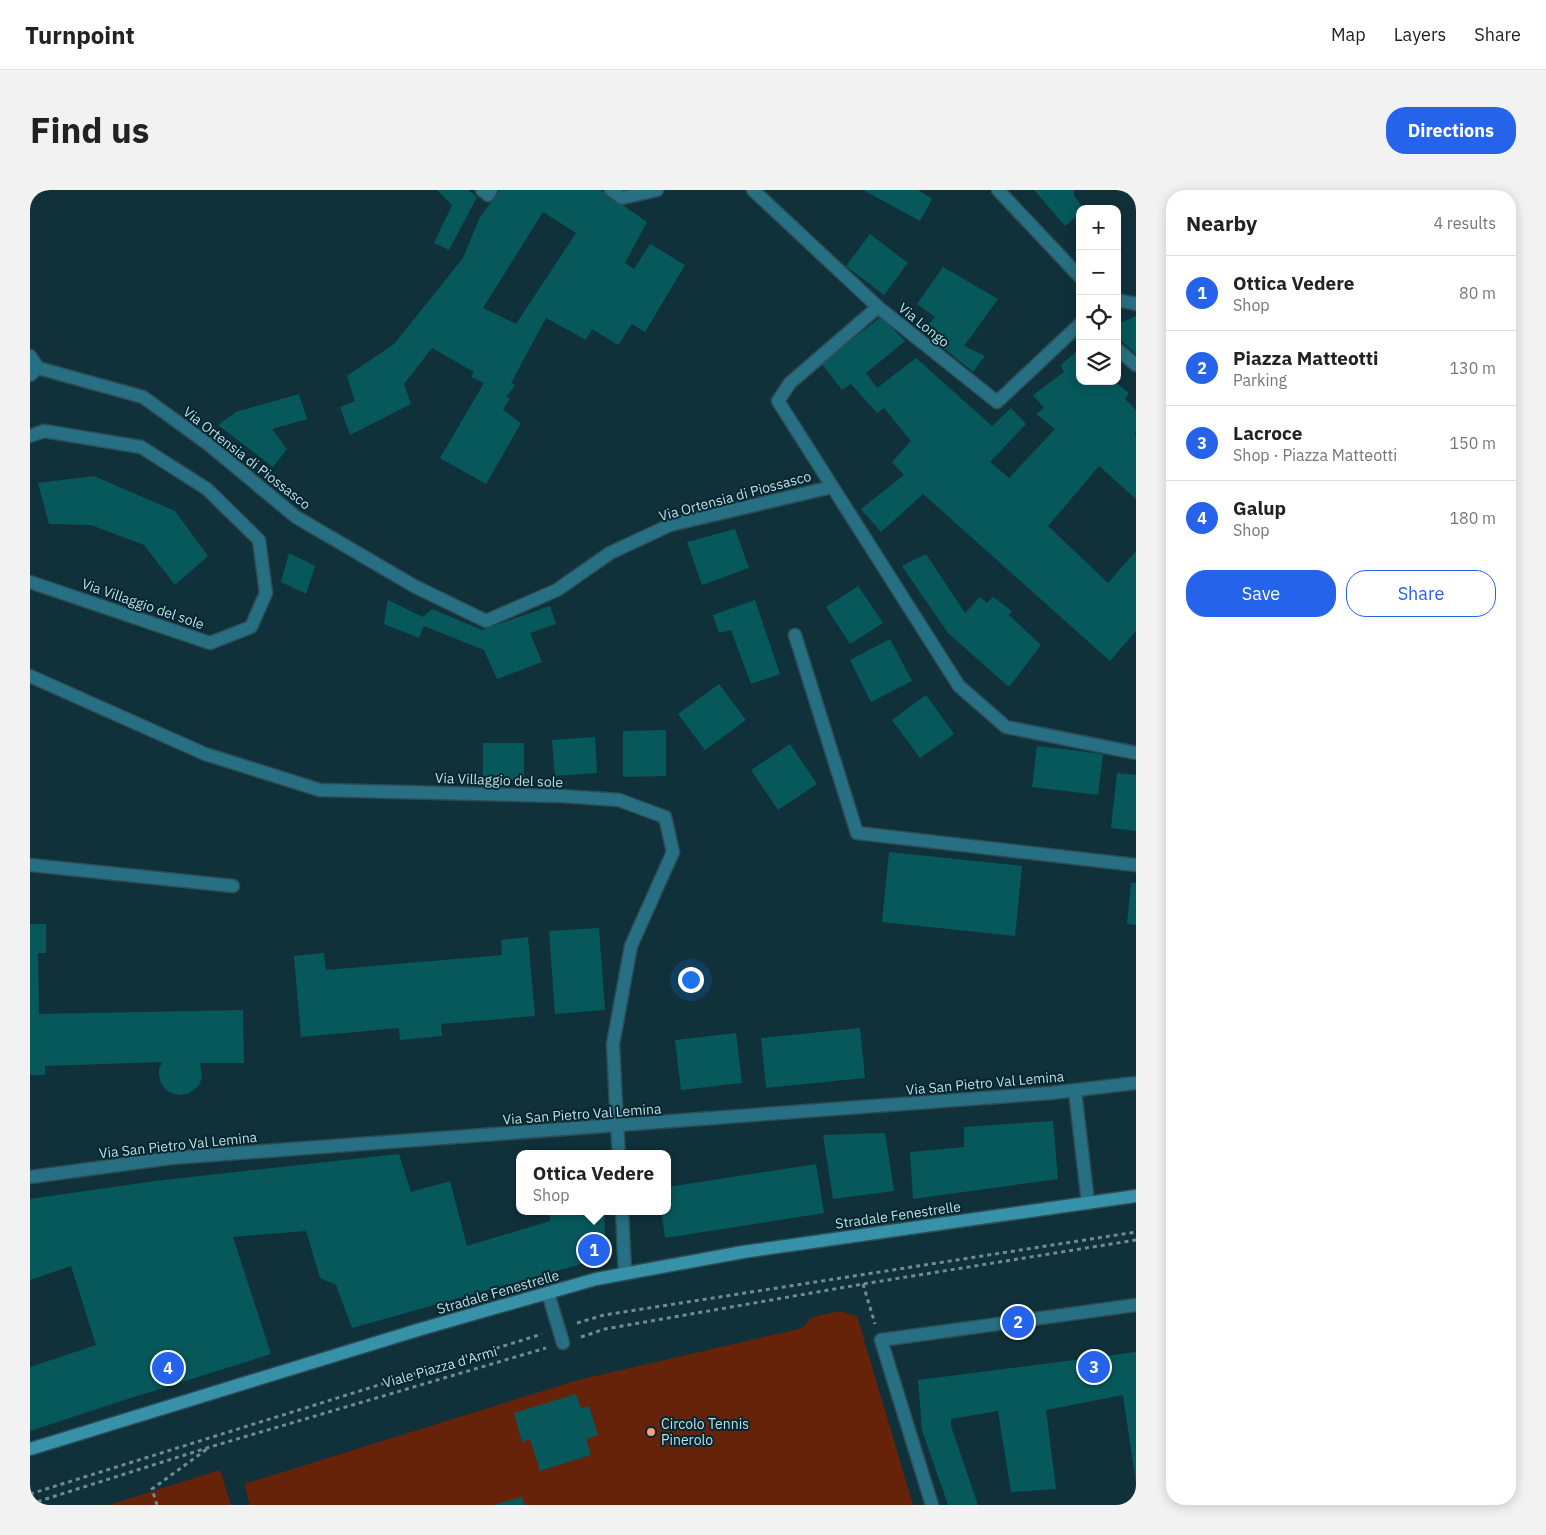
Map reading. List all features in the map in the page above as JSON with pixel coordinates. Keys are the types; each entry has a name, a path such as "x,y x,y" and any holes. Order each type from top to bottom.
{"main road":[{"name":"Stradale Fenestrelle","path":"30,1449 421,1329 626,1273 743,1252 1136,1196"}],"street":[{"path":"611,190 622,198 657,190"},
{"name":"Via Longo","path":"753,190 878,306 997,402 1076,328"},
{"path":"998,190 1076,273"},
{"path":"1121,301 1136,304"},
{"path":"832,487 778,401 790,383 878,306"},
{"path":"1121,352 1136,365"},
{"path":"30,356 34,371"},
{"name":"Via Ortensia di Piossasco","path":"34,371 143,397 208,444 296,517 414,586 486,621 557,590 610,553 670,525 832,487 959,686 1006,727 1136,753"},
{"name":"Via Villaggio del sole","path":"30,436 44,431 141,447 207,489 259,540 266,593 251,627 210,643 30,582"},
{"path":"795,635 857,833 1136,865"},
{"name":"Via Villaggio del sole","path":"30,676 204,754 320,790 562,796 619,800 665,816 673,852 631,946 613,1044 617,1126"},
{"path":"30,865 233,886"},
{"name":"Via San Pietro Val Lemina","path":"30,1177 171,1158 617,1126 1075,1090 1136,1083"},
{"path":"1075,1090 1088,1203"},
{"path":"617,1126 619,1150"},
{"path":"622,1215 626,1273"},
{"path":"548,1293 563,1343"},
{"path":"932,1505 881,1340 1136,1305"}],"path":[{"name":"Viale Piazza d'Armi","path":"30,1504 210,1447 605,1329 863,1284 1136,1240"},
{"path":"863,1284 881,1340"},
{"path":"157,1505 152,1489 210,1447"}],"shaded area":[{"name":"Circolo Tennis Pinerolo","path":"839,1311 857,1316 913,1505 250,1505 244,1484 578,1380 803,1328 812,1317"},
{"path":"220,1470 231,1505 109,1505"}],"building":[{"path":"437,190 468,190 477,197 449,250 434,243 452,205"},
{"path":"500,190 601,190 647,222 625,263 634,269 650,244 685,265 645,332 632,324 618,345 592,329 586,340 546,318 511,383 515,385 506,397 510,398 503,410 521,423 486,484 440,458 484,383 471,377 474,372 432,348 404,384 411,404 350,435 340,407 355,401 347,376 394,344 463,258 480,217","holes":["543,212 576,233 516,324 483,308"]},
{"path":"863,190 918,190 932,199 920,221"},
{"path":"1034,190 1074,190 1074,196 1081,205 1076,205 1076,217 1065,226"},
{"path":"870,234 908,263 884,295 846,266"},
{"path":"943,267 998,299 964,346 985,356 973,372 923,331 935,317 917,304"},
{"path":"1136,316 1136,354 1121,341 1121,322"},
{"path":"881,317 905,341 866,373 877,388 916,358 992,426 1011,408 1026,424 990,462 1009,478 1055,429 1036,414 1044,408 1033,395 1064,372 1061,365 1076,352 1076,385 1119,385 1129,393 1125,399 1136,410 1136,432 1134,434 1136,435 1136,499 1099,466 1048,526 1108,583 1136,551 1136,631 1110,661 923,494 881,532 861,509 904,475 892,462 911,441 884,408 877,413 851,384 842,390 821,363"},
{"path":"299,394 307,419 272,429 287,449 273,467 218,425 236,412"},
{"path":"94,476 175,511 208,556 175,585 144,545 91,525 49,524 38,483"},
{"path":"735,529 749,568 702,585 687,542"},
{"path":"289,553 315,566 306,594 281,582"},
{"path":"926,554 965,613 980,597 987,603 993,597 1012,611 1009,615 1041,645 1009,687 948,633 902,566"},
{"path":"858,586 883,623 850,644 826,607"},
{"path":"388,600 423,617 432,609 482,630 550,606 556,624 530,633 542,662 497,679 484,650 424,626 419,638 384,624"},
{"path":"755,600 780,674 751,684 731,630 719,633 713,615"},
{"path":"890,639 912,681 871,702 850,660"},
{"path":"719,684 746,720 705,750 678,714"},
{"path":"926,695 954,734 920,758 892,720"},
{"path":"666,730 666,776 623,777 623,731"},
{"path":"595,737 597,773 555,776 552,740"},
{"path":"483,743 524,743 524,780 483,780"},
{"path":"790,744 817,784 778,810 751,770"},
{"path":"1037,746 1103,754 1098,795 1032,787"},
{"path":"1117,773 1136,775 1136,831 1111,828"},
{"path":"889,852 1022,866 1015,936 882,922"},
{"path":"1131,883 1136,883 1136,925 1127,924"},
{"path":"30,924 46,924 46,953 38,953 39,1014 243,1010 244,1063 200,1063 202,1078 199,1085 187,1094 180,1095 166,1090 161,1083 159,1069 162,1062 45,1066 45,1075 30,1075"},
{"path":"599,928 605,1010 555,1014 549,931"},
{"path":"528,937 535,1016 441,1024 442,1036 400,1040 399,1028 301,1037 294,956 324,953 326,970 502,955 501,940"},
{"path":"860,1028 865,1078 766,1088 761,1038"},
{"path":"736,1033 742,1083 681,1090 675,1040"},
{"path":"1053,1121 1058,1179 913,1199 910,1152 964,1147 964,1127"},
{"path":"885,1133 894,1191 833,1199 823,1135"},
{"path":"399,1154 411,1192 450,1181 467,1246 550,1221 550,1215 604,1215 606,1257 352,1328 336,1285 320,1278 306,1231 233,1237 271,1354 30,1431 30,1367 96,1345 71,1266 30,1280 30,1199 155,1181"},
{"path":"816,1164 824,1213 665,1238 662,1215 671,1215 671,1187"},
{"path":"1136,1352 1136,1484 1123,1395 1046,1410 1056,1489 1011,1492 998,1411 951,1419 951,1426 978,1505 948,1505 922,1430 918,1380"},
{"path":"576,1394 581,1408 589,1406 598,1435 586,1439 591,1455 540,1471 530,1439 522,1442 514,1413"},
{"path":"522,1497 525,1505 496,1505 496,1504"}],"place":[{"name":"Ottica Vedere","path":"594,1250"},
{"name":"Piazza Matteotti","path":"1018,1322"},
{"name":"Lacroce","path":"1094,1367"},
{"name":"Galup","path":"168,1368"},
{"name":"Circolo Tennis Pinerolo","path":"651,1432"}]}
